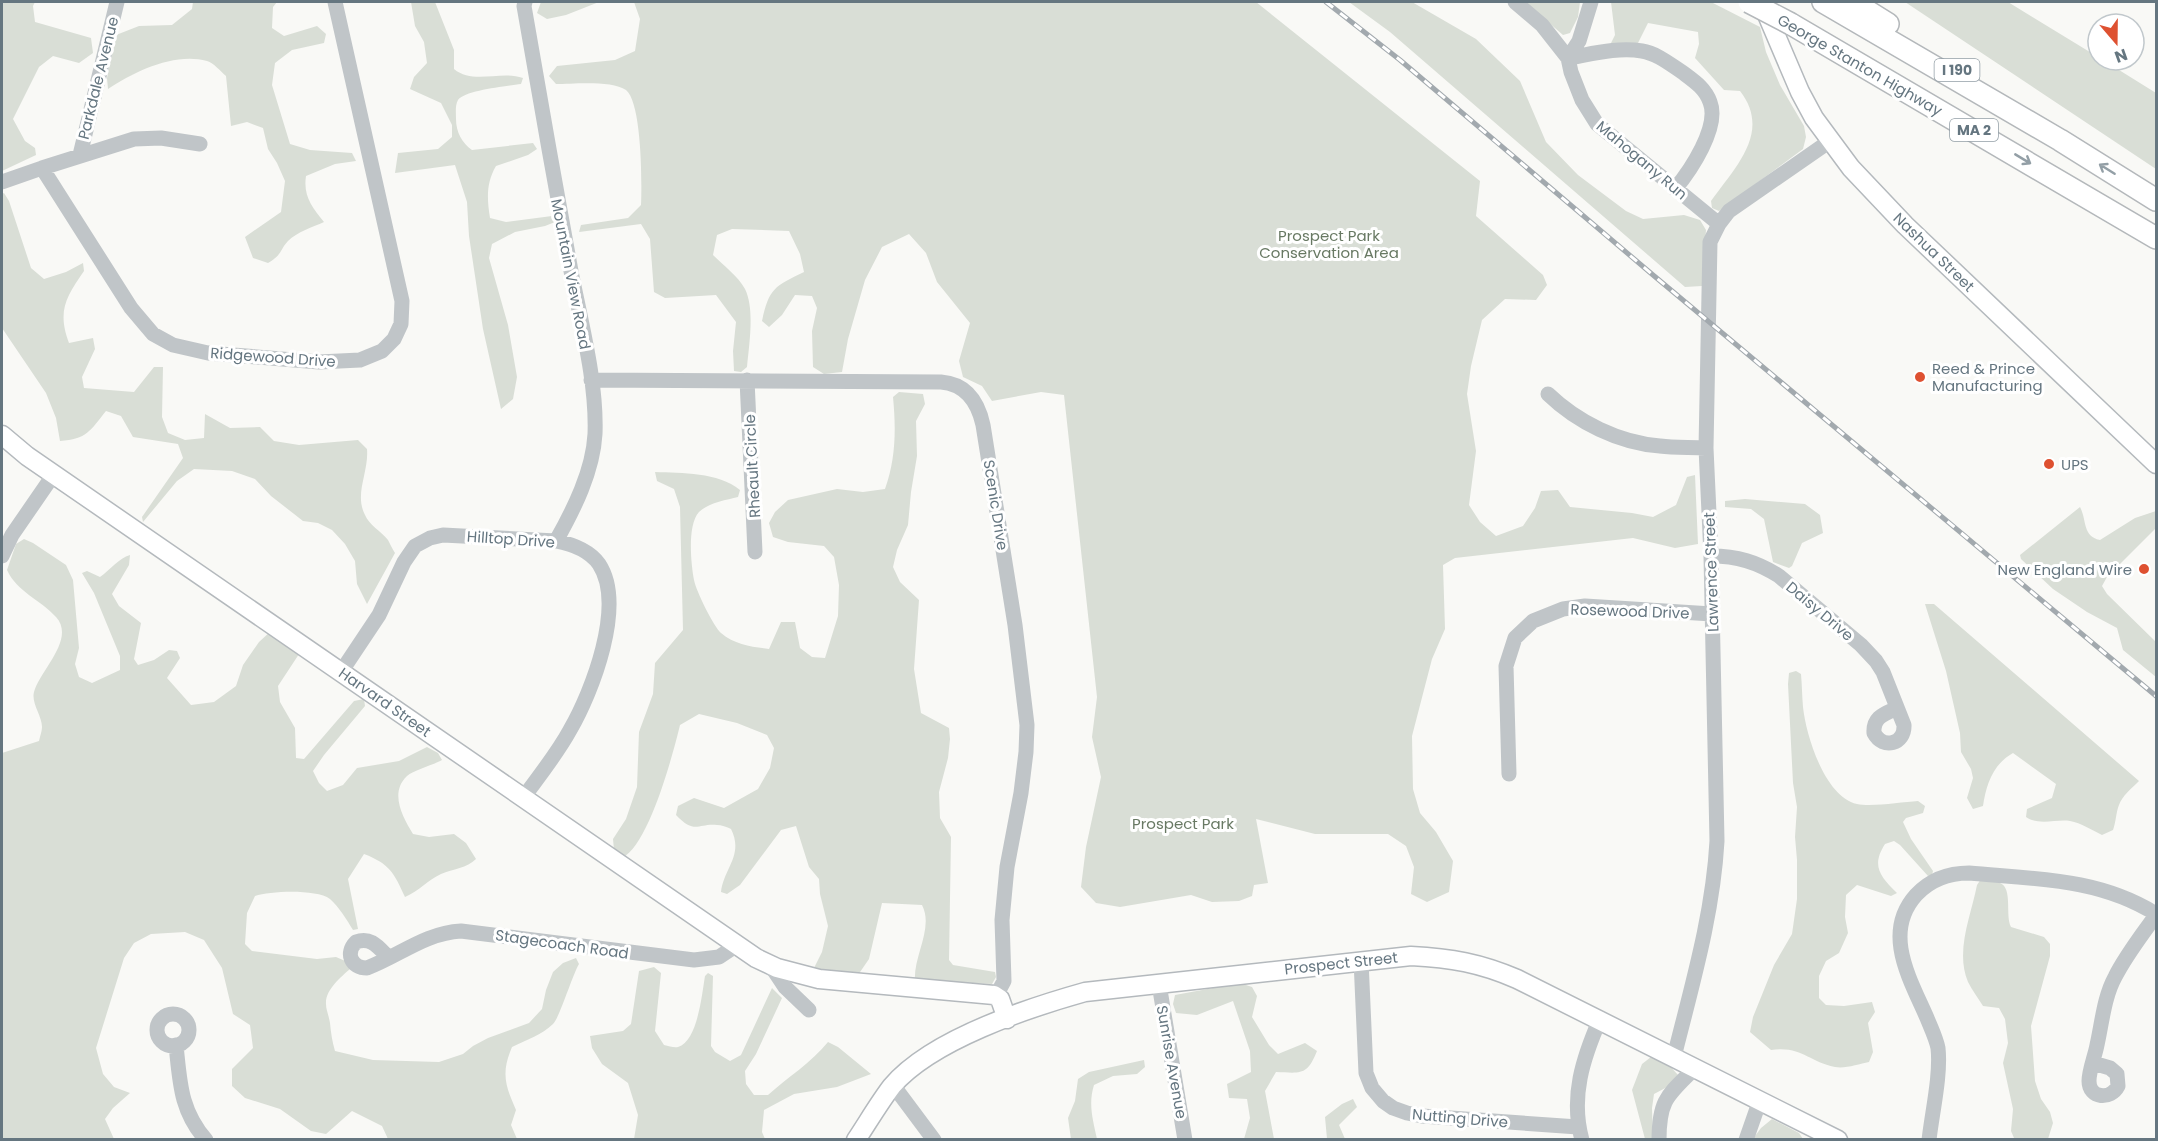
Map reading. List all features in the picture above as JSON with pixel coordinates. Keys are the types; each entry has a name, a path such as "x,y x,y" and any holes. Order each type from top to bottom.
{"highway":[{"name":"George Stanton Highway","path":"1749,2 1791,24 2157,238"},
{"name":"MA 2","path":"1824,2 2060,140 2157,200"},
{"name":"I 190","path":"1853,2 2060,140"}],"main road":[{"name":"Nashua Street","path":"1762,2 1800,92 1814,118 1851,168 1905,225 2157,464"},
{"name":"Harvard Street","path":"2,435 54,474 340,672 737,945 771,966"},
{"name":"Prospect Street","path":"856,1140 893,1085 914,1067 953,1041 1055,1000 1085,992 1411,956 1465,960 1539,988 1838,1140"},
{"path":"771,966 819,979 996,996 1000,999 1008,1019"}],"street":[{"name":"Parkdale Avenue","path":"80,155 117,2"},
{"name":"Ridgewood Drive","path":"42,168 125,299 146,325 163,340 185,349 208,353 318,362 352,362 375,355 388,346 398,332 403,309 334,2"},
{"name":"Mountain View Road","path":"525,2 554,180 591,380 595,435 592,453 570,516 556,541"},
{"name":"Mahogany Run","path":"1515,2 1542,25 1568,58 1582,100 1597,124 1719,224"},
{"path":"1568,58 1579,41 1591,2"},
{"path":"1568,58 1615,50 1645,51 1673,66 1703,88 1712,107 1710,122 1693,167 1675,189"},
{"path":"2,182 134,138 147,137 200,144"},
{"name":"Lawrence Street","path":"1674,1057 1705,931 1716,871 1716,748 1706,448 1708,253 1710,242 1719,224 1739,203 1830,141"},
{"name":"Scenic Drive","path":"591,380 946,382 966,392 980,409 1015,625 1027,725 1023,774 1007,867 1002,920 1004,981 996,996"},
{"name":"Rheault Circle","path":"747,380 755,552"},
{"path":"1548,394 1563,409 1586,422 1634,442 1659,446 1706,448"},
{"path":"2,556 12,535 54,474"},
{"name":"Hilltop Drive","path":"340,672 379,615 404,562 415,546 430,538 442,535 556,541 581,549 592,556 599,565 608,594 607,624 602,655 585,700 570,730 523,798"},
{"name":"Daisy Drive","path":"1711,556 1729,556 1747,560 1779,576 1869,652 1883,672 1897,708"},
{"name":"Rosewood Drive","path":"1509,774 1506,666 1509,650 1522,629 1552,612 1585,606 1712,614"},
{"path":"1929,1140 1938,1047 1904,965 1899,942 1900,927 1905,912 1918,892 1938,879 1953,874 1969,873 2093,886 2126,898 2157,915 2114,977 2093,1063"},
{"name":"Stagecoach Road","path":"388,957 426,939 461,931 694,960 719,957 737,945"},
{"name":"Nutting Drive","path":"1361,960 1366,1073 1372,1088 1383,1101 1394,1108 1422,1116 1580,1133"},
{"path":"771,966 785,987 809,1010"},
{"name":"Sunrise Avenue","path":"1159,984 1185,1140"},
{"path":"1580,1133 1577,1097 1579,1078 1585,1052 1600,1019"},
{"path":"176,1045 180,1090 184,1106 206,1140"},
{"path":"1659,1140 1660,1111 1664,1101 1695,1068"},
{"path":"893,1085 934,1140"},
{"path":"1746,1140 1760,1100"}],"green space":[{"path":"2,2 35,2 33,6 35,22 91,38 93,53 79,63 53,56 39,67 13,119 25,141 35,148 36,155 2,171"},
{"path":"193,2 277,2 273,7 272,28 284,36 317,26 326,34 324,43 292,50 275,63 272,85 290,144 310,150 352,153 356,161 335,164 306,176 307,195 324,222 292,238 285,244 279,255 268,263 253,258 245,237 281,212 285,181 268,149 263,128 247,122 231,126 226,76 215,65 207,61 182,59 143,70 108,89 107,78 116,35 139,26 172,25 192,9"},
{"path":"411,2 435,2 454,50 454,69 470,76 506,75 523,78 521,84 469,94 458,100 456,104 458,133 472,150 533,143 537,149 528,155 496,166 488,191 490,218 506,222 552,216 555,222 515,232 492,244 489,258 508,325 517,377 513,399 501,409 483,329 469,236 467,202 455,165 395,173 398,153 438,149 452,137 452,125 441,103 410,89 414,77 427,63 424,42 415,26"},
{"path":"541,2 599,2 566,15 547,19 537,13"},
{"path":"634,2 1256,2 1480,181 1476,216 1543,275 1547,285 1536,300 1505,299 1482,320 1467,394 1476,451 1469,505 1480,522 1496,536 1523,526 1535,508 1541,491 1558,490 1570,507 1653,517 1676,505 1687,477 1695,475 1698,544 1675,548 1633,538 1455,558 1443,565 1445,629 1432,659 1412,736 1413,789 1420,813 1436,832 1453,861 1449,892 1427,902 1411,894 1414,867 1406,846 1388,834 1315,834 1256,819 1268,883 1254,885 1252,896 1239,901 1212,902 1191,895 1120,907 1096,903 1081,887 1086,847 1101,777 1092,737 1097,697 1064,395 1041,392 992,401 982,386 963,377 959,361 970,323 937,282 926,253 909,234 882,247 865,280 848,339 842,372 824,374 813,367 812,331 817,308 812,296 795,295 782,315 769,327 762,321 767,301 775,289 804,272 800,254 789,231 732,229 717,235 713,255 742,284 750,307 747,367 741,372 734,371 733,351 736,322 716,295 665,298 654,292 650,239 641,224 579,232 581,225 628,218 641,205 640,144 635,110 626,90 620,87 592,83 556,84 549,76 557,66 615,60 635,51 640,19"},
{"path":"1349,2 1412,2 1476,39 1520,81 1546,142 1578,175 1626,211 1643,219 1684,215 1700,220 1706,230 1702,286 1685,287 1390,32"},
{"path":"1525,2 1580,2 1578,17 1570,33 1563,35"},
{"path":"1611,2 1711,2 1760,27 1766,52 1780,85 1804,126 1806,137 1803,149 1719,211 1712,208 1711,201 1747,149 1752,121 1749,106 1740,91 1724,90 1695,58 1699,44 1698,32 1648,23 1638,43 1623,46 1611,43 1615,35"},
{"path":"1905,2 2008,2 2086,50 2086,72 2122,72 2156,93 2156,169"},
{"path":"4,193 9,201 31,268 44,279 66,272 83,263 84,271 65,305 64,322 69,343 93,338 95,349 82,377 84,388 134,392 154,367 163,367 162,417 168,433 185,440 204,438 205,414 230,428 260,427 274,441 299,445 358,440 367,449 361,491 362,507 367,519 388,540 395,553 367,604 357,584 355,561 345,544 332,530 318,523 303,521 271,496 255,479 232,471 194,469 177,481 143,522 142,517 183,458 178,444 133,437 121,416 106,411 87,433 60,441 56,418 46,393 2,328 2,194"},
{"path":"899,392 923,394 925,404 916,421 917,456 908,525 897,550 893,567 900,582 919,600 914,669 921,713 949,728 948,758 939,792 940,818 951,837 949,960 953,965 995,972 996,977 992,984 915,981 926,923 922,905 882,903 869,959 858,975 820,974 814,968 822,952 828,926 820,894 819,879 809,867 796,826 781,830 740,885 727,894 721,892 734,854 735,846 731,829 719,825 696,827 688,825 676,815 678,806 694,798 724,808 758,789 770,768 774,748 767,735 737,723 699,714 680,725 658,798 641,836 632,850 622,858 614,850 613,839 626,819 637,787 639,732 653,694 655,663 683,630 680,507 674,489 657,481 655,472 688,473 711,477 740,490 738,497 712,504 699,512 695,518 691,535 695,585 721,633 738,643 769,649 781,622 795,622 800,648 812,657 825,658 838,616 839,585 834,557 824,546 788,542 773,537 769,523 775,512 788,500 837,489 863,492 885,489 889,478 894,443 893,397"},
{"path":"1745,499 1805,504 1820,515 1823,533 1802,543 1789,568 1773,562 1764,519 1751,509 1725,507 1725,501"},
{"path":"2080,507 2090,535 2100,540 2135,518 2156,511 2156,528 2107,577 2102,586 2107,594 2156,642 2156,677 2123,650 2117,628 2087,612 2053,589 2021,559 2020,555"},
{"path":"24,539 66,565 73,580 79,648 75,664 79,677 92,683 120,670 120,656 94,593 82,573 87,571 100,577 118,561 130,555 129,565 112,594 119,606 141,623 134,659 138,665 154,660 169,650 177,651 180,658 167,678 191,705 214,702 236,686 243,665 259,642 271,631 301,651 278,686 280,702 295,728 296,758 304,759 354,701 364,699 365,706 313,771 319,783 327,791 343,785 357,768 399,761 427,747 438,753 442,760 410,774 402,783 398,798 402,813 413,834 429,837 454,834 466,843 476,859 436,876 405,897 390,870 364,854 348,879 358,929 353,930 337,906 323,896 304,892 272,893 255,896 247,913 245,944 252,951 317,959 336,957 350,963 350,969 334,984 326,999 333,1044 335,1051 373,1060 439,1062 463,1054 488,1038 529,1023 542,1009 553,972 563,963 576,958 579,964 556,1020 544,1031 512,1047 506,1064 509,1093 516,1110 511,1125 517,1139 388,1139 382,1126 352,1111 326,1134 311,1131 280,1109 245,1098 232,1086 232,1069 253,1048 250,1025 233,1014 222,968 204,940 185,932 151,934 134,943 124,958 96,1048 103,1074 114,1087 130,1093 113,1108 105,1119 114,1139 2,1139 2,753 39,741 42,727 33,696 37,683 55,654 62,635 61,626 56,617 23,590 11,578 7,570 16,544"},
{"path":"1925,604 1934,604 2139,781 2120,802 2113,830 2102,835 2074,822 2036,821 2026,817 2027,809 2052,798 2056,784 2013,753 2000,763 1992,776 1983,806 1973,809 1967,798 1973,778 1971,769 1961,752 1960,733 1946,671"},
{"path":"1796,671 1801,674 1803,707 1813,749 1819,764 1835,790 1857,804 1879,805 1918,801 1925,806 1923,813 1906,818 1903,822 1911,839 1933,871 1932,875 1928,876 1894,841 1885,844 1879,859 1879,870 1897,893 1891,896 1857,885 1846,895 1845,917 1848,933 1839,953 1826,961 1819,976 1819,998 1826,1005 1844,1006 1872,1002 1875,1012 1868,1023 1873,1052 1869,1062 1848,1067 1826,1065 1791,1050 1771,1050 1750,1032 1753,1017 1774,965 1792,934 1797,899 1795,837 1797,807 1793,783 1788,684 1789,673"},
{"path":"1981,879 1996,881 2004,886 2008,896 2011,927 2044,937 2050,944 2050,956 2031,1026 2035,1081 2053,1123 2048,1139 2014,1138 2011,1131 2013,1109 2003,1063 2008,1043 2005,1019 1999,1008 1983,1006 1968,982 1964,970 1965,933 1977,885"},
{"path":"654,967 661,973 655,1031 664,1045 678,1047 690,1036 698,1016 705,976 708,973 713,976 711,1046 715,1052 730,1061 741,1055 772,988 782,998 756,1054 745,1071 746,1084 754,1095 768,1095 807,1063 828,1042 838,1047 871,1074 837,1087 794,1094 764,1110 762,1132 765,1139 634,1139 638,1115 628,1083 602,1064 592,1048 590,1036 623,1031 631,1024 639,971"},
{"path":"1240,983 1252,987 1257,996 1252,1017 1269,1045 1278,1054 1305,1043 1317,1051 1306,1069 1292,1073 1276,1072 1265,1091 1274,1139 1244,1139 1250,1118 1247,1099 1229,1098 1227,1084 1251,1072 1250,1051 1233,1001 1197,1015 1176,1013 1173,1004 1175,995"},
{"path":"1651,1057 1669,1065 1678,1075 1671,1085 1654,1094 1653,1139 1645,1139 1632,1090 1642,1064"},
{"path":"1144,1060 1145,1067 1137,1074 1113,1076 1094,1085 1091,1105 1097,1139 1071,1139 1068,1118 1075,1101 1078,1079 1089,1072"},
{"path":"1353,1099 1357,1107 1339,1125 1345,1139 1327,1139 1325,1117"},
{"path":"1772,1119 1799,1133 1803,1139 1752,1140"}],"railway":[{"path":"1326,2 1400,60 2156,696"}],"place":[{"name":"Reed & Prince Manufacturing","path":"1920,377"},
{"name":"UPS","path":"2049,464"},
{"name":"New England Wire","path":"2144,569"}],"park label":[{"name":"Prospect Park Conservation Area","path":"1329,244"},
{"name":"Prospect Park","path":"1183,823"}]}
